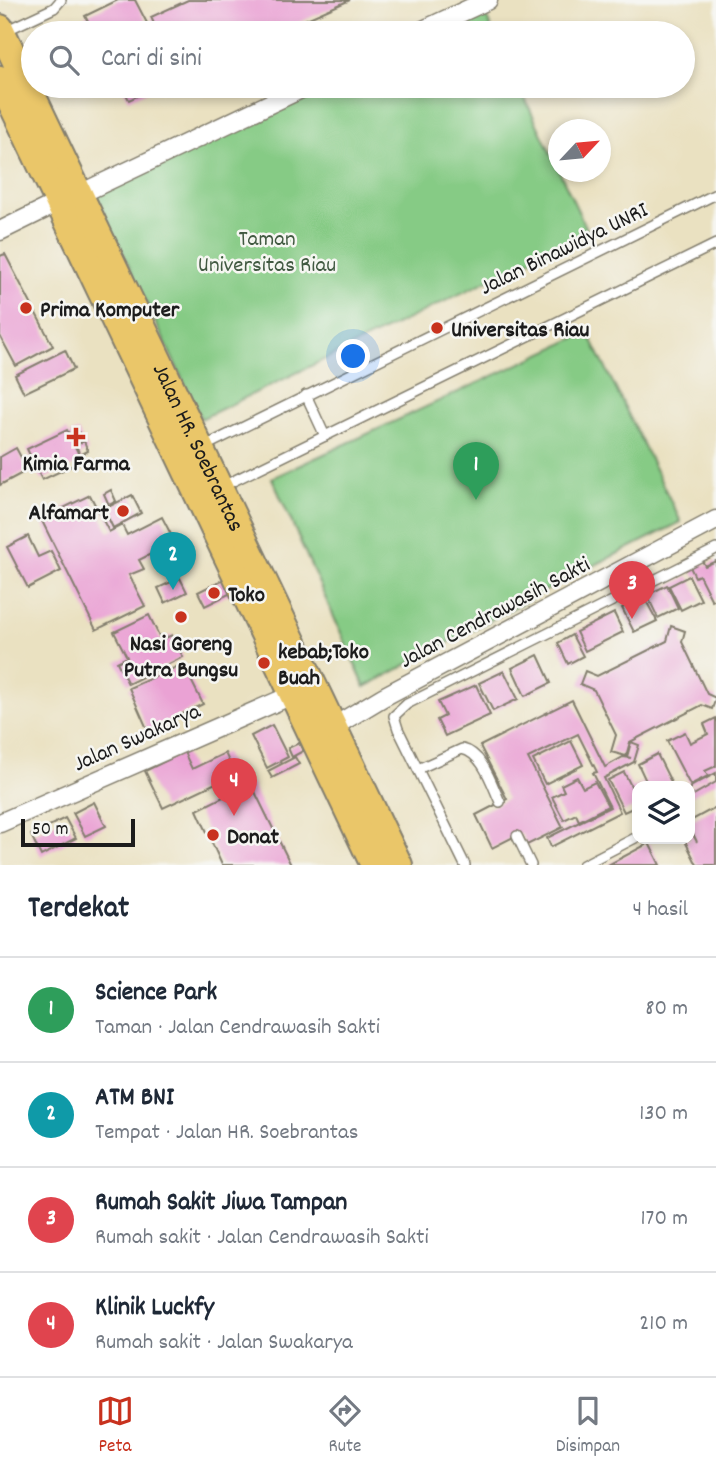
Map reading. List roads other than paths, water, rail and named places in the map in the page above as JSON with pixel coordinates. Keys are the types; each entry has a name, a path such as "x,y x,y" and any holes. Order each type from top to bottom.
{"main road":[{"name":"Jalan HR. Soebrantas","path":"1,30 5,67 102,268 292,695 374,865"},
{"name":"Jalan HR. Soebrantas","path":"102,268 201,448 399,865"}],"street":[{"path":"443,21 488,0"},
{"path":"0,231 282,98"},
{"name":"Jalan Cendrawasih Sakti","path":"333,727 396,690 716,520"},
{"name":"Jalan Swakarya","path":"0,823 292,695"}],"lane":[{"path":"23,21 54,8 61,0"},
{"path":"1,30 21,22"},
{"name":"Jalan Binawidya UNRI","path":"201,448 716,194"},
{"path":"219,488 716,244"},
{"path":"306,395 325,436"},
{"path":"465,865 394,716 407,704 716,549"},
{"path":"418,769 462,749 470,750 478,758 500,802"},
{"path":"517,836 531,865"},
{"path":"584,865 632,840"}],"place":[{"name":"Prima Komputer","path":"26,308"},
{"name":"Universitas Riau","path":"437,328"},
{"name":"Kimia Farma","path":"76,437"},
{"name":"Science Park","path":"476,500"},
{"name":"Alfamart","path":"123,511"},
{"name":"ATM BNI","path":"173,590"},
{"name":"Toko","path":"214,593"},
{"name":"Nasi Goreng Putra Bungsu","path":"181,617"},
{"name":"Rumah Sakit Jiwa Tampan","path":"632,619"},
{"name":"kebab;Toko Buah","path":"264,663"},
{"name":"Klinik Luckfy","path":"234,816"},
{"name":"Donat","path":"213,835"}],"park label":[{"name":"Taman Universitas Riau","path":"267,250"}]}
